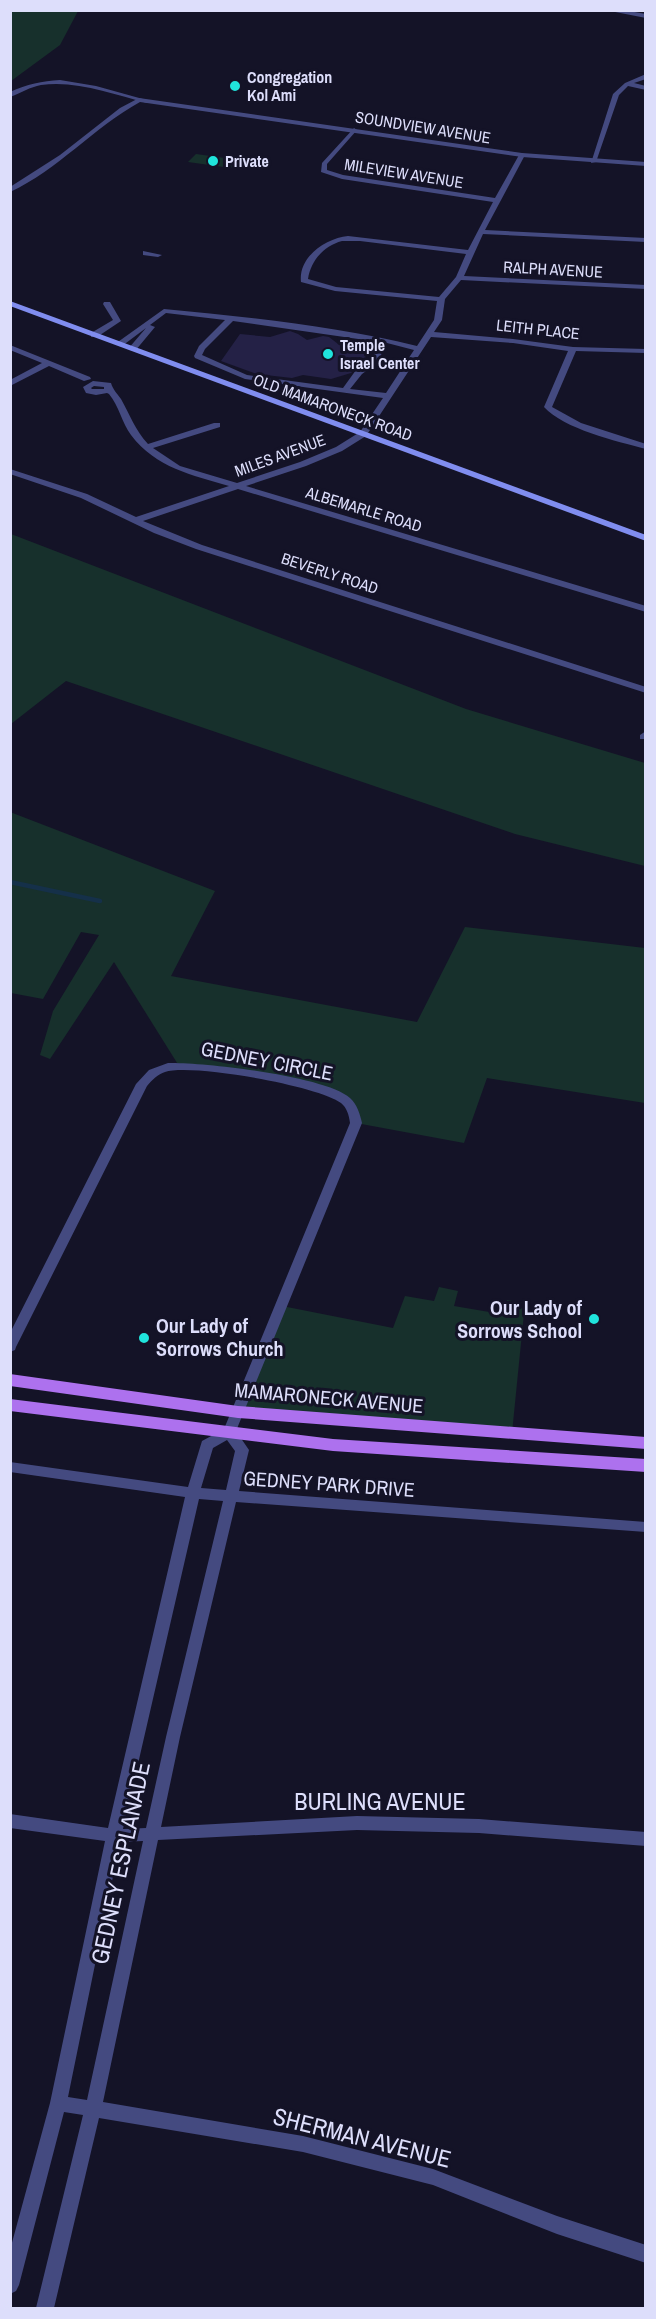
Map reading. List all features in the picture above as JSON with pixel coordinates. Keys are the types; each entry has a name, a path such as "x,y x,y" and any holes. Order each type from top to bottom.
{"main road":[{"name":"OLD MAMARONECK ROAD","path":"10,303 645,538"},
{"name":"MAMARONECK AVENUE","path":"10,1380 238,1412 645,1443"},
{"path":"10,1405 333,1445 645,1466"}],"street":[{"path":"608,10 645,16"},
{"path":"594,162 616,94 627,84 645,76"},
{"path":"10,95 29,85 64,83 147,101"},
{"path":"627,84 645,88"},
{"name":"SOUNDVIEW AVENUE","path":"10,190 62,156 134,101 522,155 645,164"},
{"name":"MILEVIEW AVENUE","path":"354,130 324,164 323,171 342,177 498,201"},
{"name":"MILES AVENUE","path":"137,520 339,449 363,434 417,348 438,320 441,299 459,278 480,232 522,155"},
{"path":"480,232 645,240"},
{"path":"441,299 323,287 304,280 305,272 311,259 325,245 339,239 470,252"},
{"path":"146,253 158,255"},
{"name":"RALPH AVENUE","path":"459,278 645,287"},
{"path":"94,335 117,321 107,304"},
{"path":"132,349 164,311"},
{"path":"119,344 164,311 384,339 417,348"},
{"path":"231,318 202,348 198,356 245,377 388,396"},
{"name":"LEITH PLACE","path":"429,334 573,349 645,351"},
{"path":"345,390 359,372 374,361 384,339"},
{"path":"10,347 87,379"},
{"path":"573,349 548,407 552,412 572,421 645,447"},
{"path":"10,384 48,363"},
{"name":"ALBEMARLE ROAD","path":"108,390 118,399 125,419 148,447 162,461 177,468 645,609"},
{"path":"148,447 217,425"},
{"name":"BEVERLY ROAD","path":"10,471 84,496 157,531 199,547 645,690"},
{"name":"GEDNEY CIRCLE","path":"10,1347 142,1084 150,1074 167,1067 208,1066 326,1090 345,1099 352,1108 356,1123 238,1412"},
{"name":"GEDNEY ESPLANADE","path":"10,2285 58,2103 114,1836 193,1493 207,1445 229,1432 238,1412"},
{"name":"GEDNEY ESPLANADE","path":"45,2308 93,2109 152,1833 242,1450 229,1432"},
{"name":"GEDNEY PARK DRIVE","path":"10,1467 193,1493 645,1527"},
{"name":"BURLING AVENUE","path":"10,1821 114,1836 357,1822 479,1826 645,1839"},
{"name":"SHERMAN AVENUE","path":"58,2103 303,2144 433,2177 556,2225 645,2254"}],"green space":[{"path":"11,10 78,11 60,45 11,81"},
{"name":"Private","path":"196,154 239,160 231,168 188,162"},
{"path":"11,534 466,709 645,763 645,866 515,834 66,681 11,724"},
{"path":"10,812 215,891 171,976 417,1022 465,927 645,948 645,1103 487,1078 464,1143 356,1123 338,1095 208,1066 179,1066 114,962 50,1059 40,1055 53,1011 99,935 81,932 43,999 11,993"},
{"path":"439,1287 458,1291 454,1306 501,1314 507,1300 525,1303 512,1433 238,1412 282,1306 393,1328 405,1296 434,1301"}],"building":[{"name":"Temple Israel Center","path":"290,331 307,340 323,336 329,337 342,347 345,342 373,346 362,364 351,373 331,379 303,375 292,378 257,374 221,361 240,334 270,337"}],"waterway":[{"path":"10,882 100,901"}],"place":[{"name":"Congregation Kol Ami","path":"235,86"},
{"name":"Private","path":"213,161"},
{"name":"Temple Israel Center","path":"328,354"},
{"name":"Our Lady of Sorrows School","path":"594,1319"},
{"name":"Our Lady of Sorrows Church","path":"144,1338"}]}
